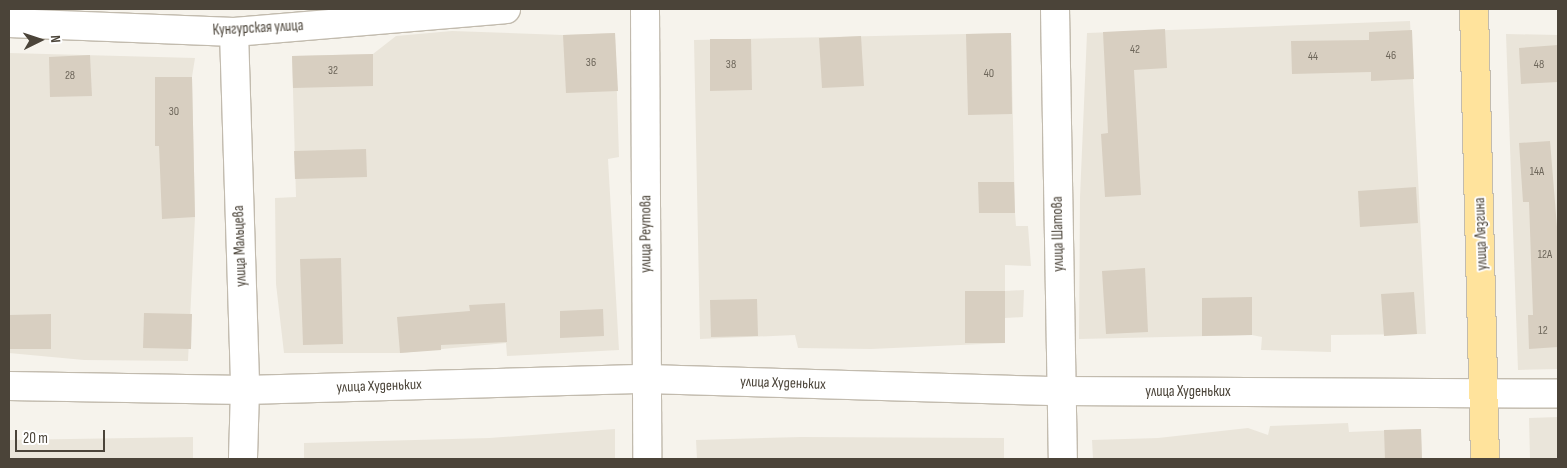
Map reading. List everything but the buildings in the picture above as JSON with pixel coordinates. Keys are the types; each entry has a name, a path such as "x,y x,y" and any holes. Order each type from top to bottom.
{"main road":[{"name":"улица Лязгина","path":"1474,9 1485,394 1485,459"}],"street":[{"name":"Кунгурская улица","path":"9,22 234,32 506,9"},
{"name":"улица Реутова","path":"645,9 648,459"},
{"name":"улица Шатова","path":"1055,9 1060,391 1063,459"},
{"name":"улица Мальцева","path":"234,32 245,390 243,459"},
{"name":"улица Худеньких","path":"9,386 245,390 648,378 1060,391 1558,394"}],"shaded area":[{"path":"1410,21 1426,334 1331,335 1331,352 1261,350 1262,337 1252,335 1079,339 1080,197 1087,33"},
{"path":"452,31 563,35 615,33 619,157 608,159 619,350 507,356 506,343 400,353 284,353 276,284 275,198 296,197 292,56 373,54 396,36"},
{"path":"1011,33 1016,226 1028,226 1031,266 1005,265 1005,291 1024,290 1023,317 1005,318 1005,343 871,349 798,348 795,335 700,339 694,40"},
{"path":"1506,34 1558,35 1558,369 1518,370"},
{"path":"9,53 195,58 192,77 195,217 188,361 84,360 9,353"},
{"path":"1558,417 1558,459 1530,459 1529,418"},
{"path":"1348,423 1349,432 1421,429 1422,459 1093,459 1092,440 1158,438 1248,428 1268,435 1270,426"},
{"path":"615,429 615,459 304,459 304,443 489,438"},
{"path":"193,437 193,459 9,459 9,440"},
{"path":"801,437 1004,438 1004,459 697,459 696,440"}]}
